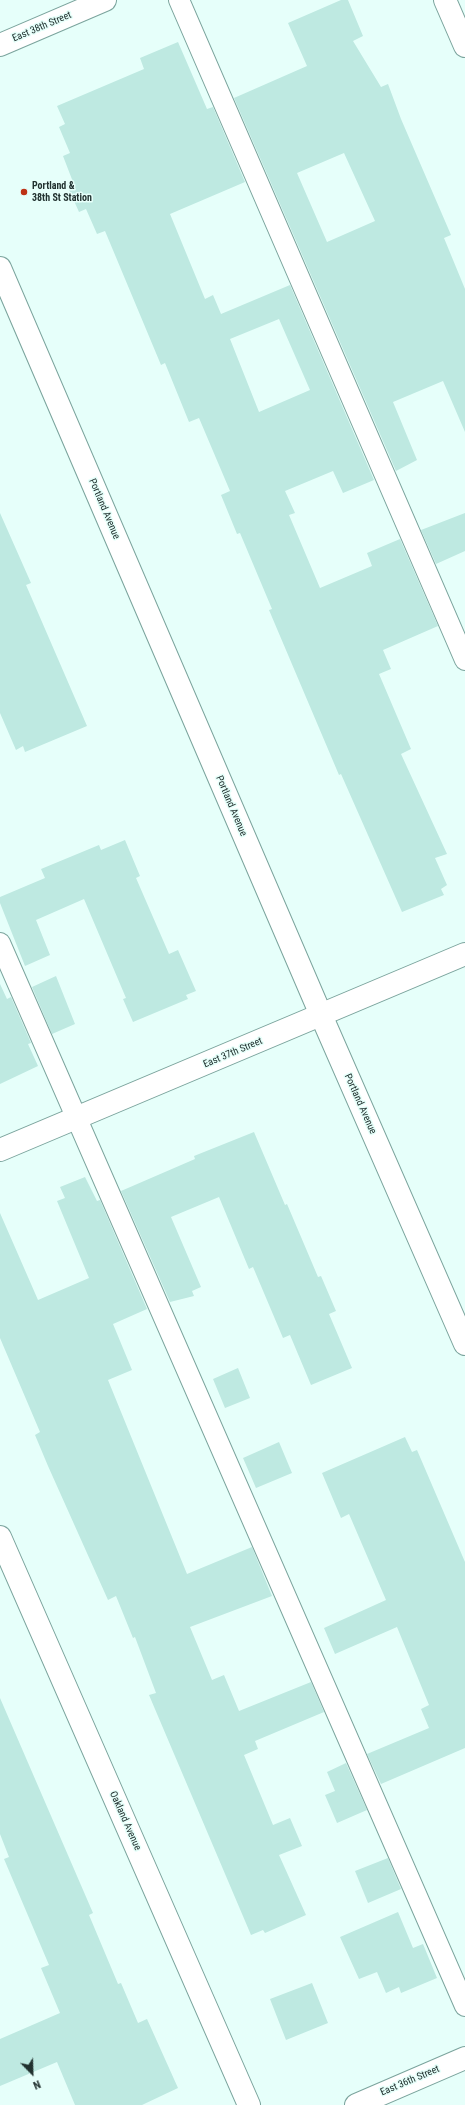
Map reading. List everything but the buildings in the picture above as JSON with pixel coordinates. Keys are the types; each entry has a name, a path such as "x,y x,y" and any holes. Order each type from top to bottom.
{"street":[{"name":"East 38th Street","path":"0,45 105,0"},
{"path":"445,0 465,46"},
{"name":"Portland Avenue","path":"0,268 321,1015 465,1344"},
{"name":"East 37th Street","path":"0,1150 465,954"},
{"name":"Oakland Avenue","path":"0,1537 249,2105"},
{"name":"East 36th Street","path":"356,2105 465,2058"}],"lane":[{"path":"179,0 465,660"},
{"path":"0,943 465,2006"}],"place":[{"name":"Portland & 38th St Station","path":"24,192"}]}
